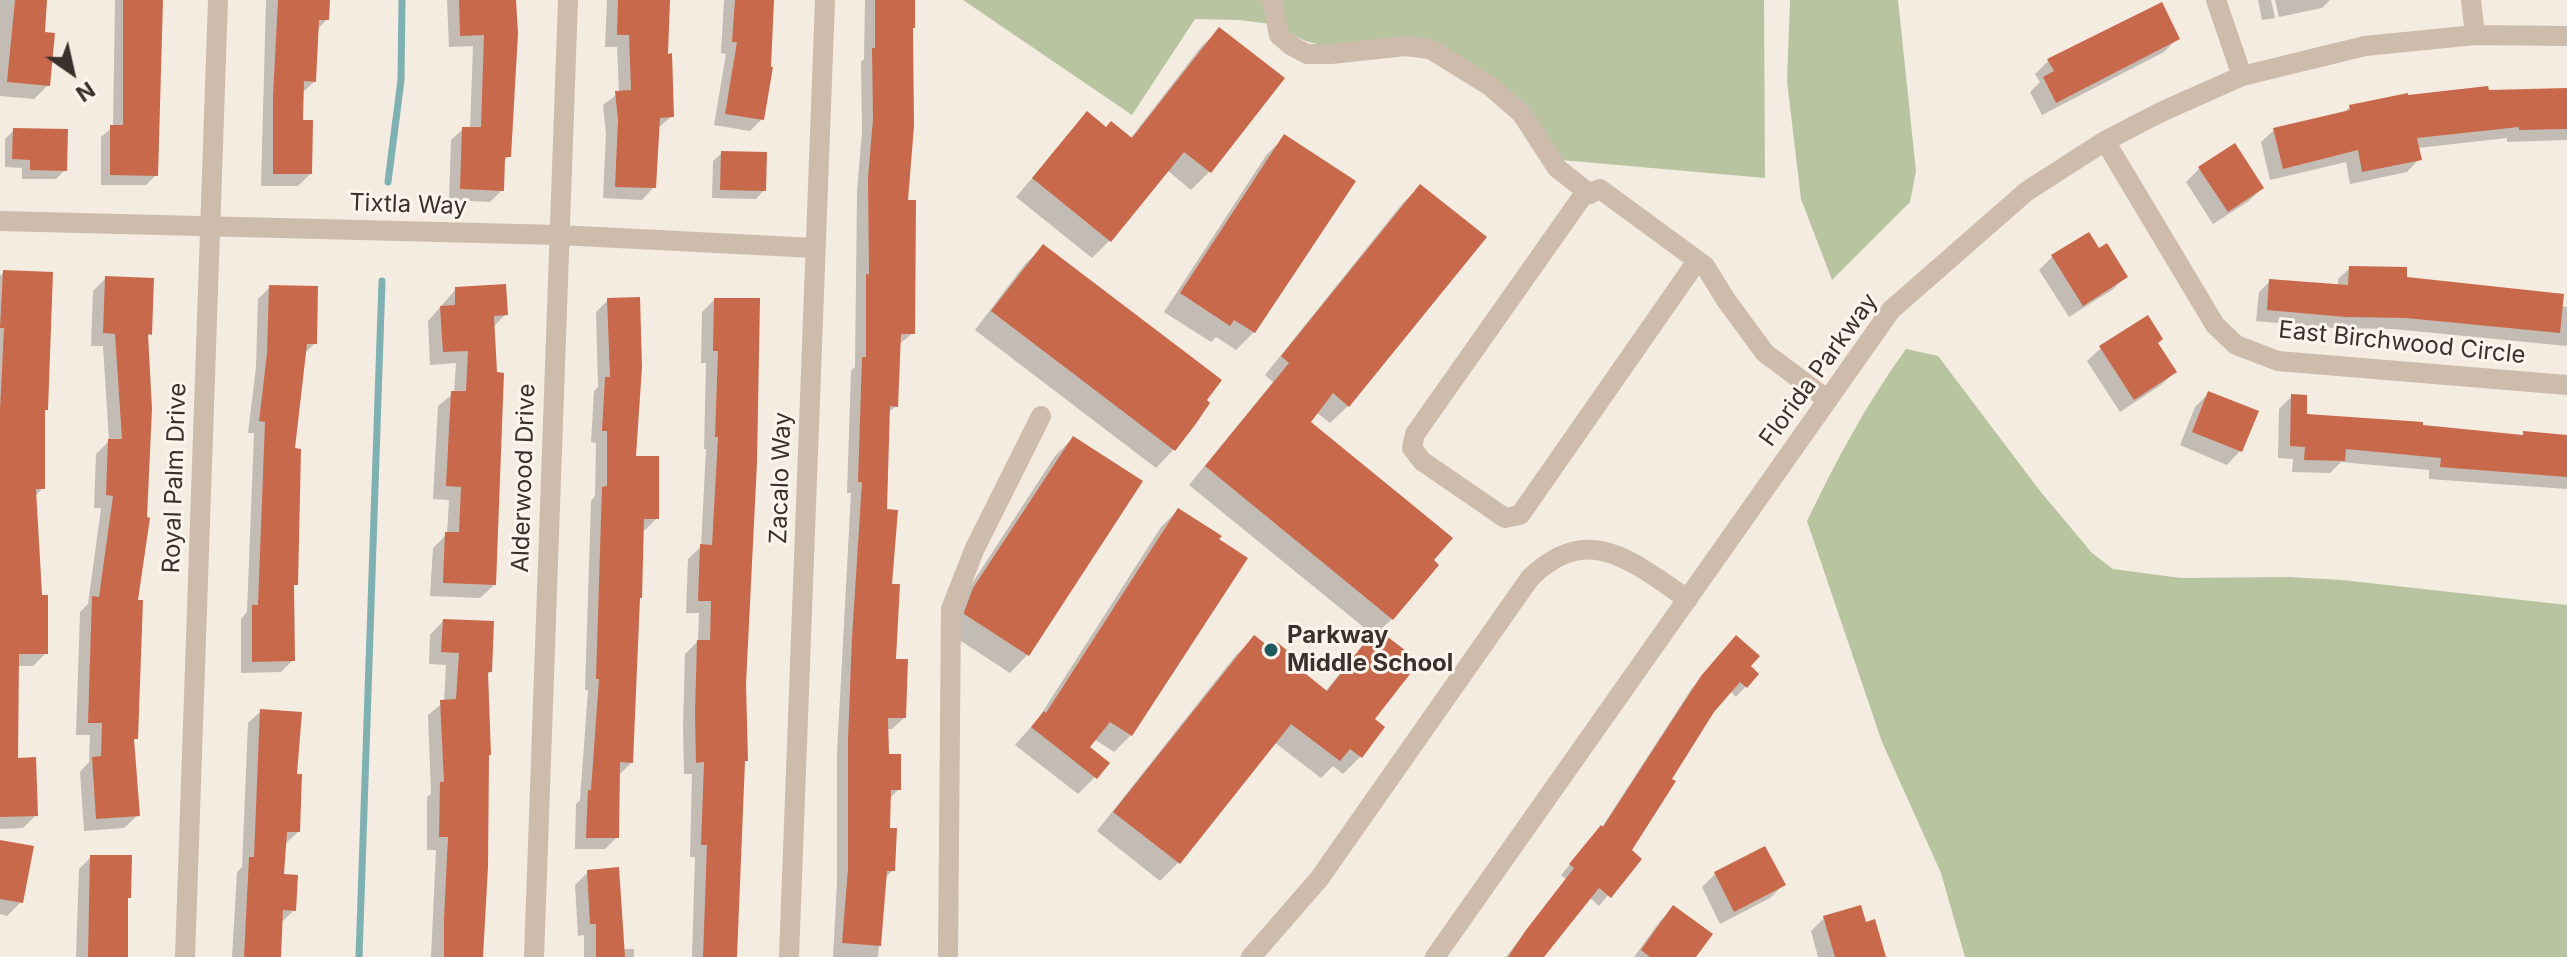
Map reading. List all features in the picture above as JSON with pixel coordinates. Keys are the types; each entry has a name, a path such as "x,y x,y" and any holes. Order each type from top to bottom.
{"street":[{"name":"Royal Palm Drive","path":"185,957 218,0"},
{"name":"Alderwood Drive","path":"534,957 568,0"},
{"name":"Zacalo Way","path":"789,957 825,0"},
{"path":"1272,0 1279,35 1307,54 1405,46 1430,49 1478,78 1522,114 1557,168 1590,194"},
{"path":"2216,0 2242,76"},
{"path":"2471,0 2475,35"},
{"name":"Florida Parkway","path":"1435,957 1891,310 2027,191 2105,141 2242,76 2365,46 2475,35 2567,36"},
{"name":"East Birchwood Circle","path":"2105,141 2196,297 2215,325 2236,345 2278,361 2567,385"},
{"path":"1697,261 1520,515 1505,518 1422,461 1412,448 1415,434 1582,197 1600,189 1705,266 1765,353 1828,400"},
{"name":"Tixtla Way","path":"0,221 559,235 815,248"},
{"path":"948,957 951,609 975,548 1041,416"},
{"path":"1251,957 1319,879 1530,578 1543,565 1558,555 1575,551 1612,552 1688,599"}],"green space":[{"path":"963,0 1764,0 1765,178 1561,160 1430,41 1331,46 1312,43 1296,36 1285,26 1240,20 1195,19 1132,115"},
{"path":"1790,0 1898,0 1916,171 1910,202 1832,280 1801,199 1787,81"},
{"path":"1906,349 1938,356 2040,491 2092,553 2113,569 2181,578 2342,580 2567,605 2567,957 1965,957 1941,873 1882,742 1807,521 1852,433"}],"building":[{"path":"15,0 47,0 45,32 55,33 50,86 7,82"},
{"path":"123,0 163,0 158,176 110,175 110,125 123,125"},
{"path":"278,0 330,0 329,20 319,20 316,82 304,81 303,120 313,120 312,174 273,174"},
{"path":"459,0 516,0 518,33 511,157 505,157 504,191 460,189 462,127 481,127 484,35 460,36"},
{"path":"618,0 670,0 668,54 672,53 674,117 660,118 656,188 615,187 618,120 615,91 631,90 629,35 617,35"},
{"path":"735,0 774,0 773,67 764,120 725,114 737,42 732,42"},
{"path":"875,0 915,0 914,126 908,200 916,200 915,334 901,334 898,407 890,406 887,509 898,510 892,584 900,584 896,659 908,659 906,718 888,718 889,754 901,754 901,790 891,790 890,828 897,828 895,871 887,871 881,946 842,943 848,869 852,638 862,482 858,482 862,357 866,357 866,274 869,274 868,178 873,119"},
{"path":"2162,2 2180,39 2056,103 2043,77 2054,71 2047,59"},
{"path":"1219,27 1285,78 1211,173 1184,152 1111,242 1032,178 1087,111 1106,127 1111,121 1132,138"},
{"path":"2488,86 2489,90 2567,88 2567,129 2519,130 2519,127 2417,138 2422,160 2362,172 2358,150 2283,169 2273,128 2350,110 2349,105 2408,93"},
{"path":"13,128 68,129 67,171 30,170 30,160 12,159"},
{"path":"1284,134 1356,181 1255,333 1234,320 1230,326 1180,293"},
{"path":"2235,143 2264,188 2228,212 2198,167"},
{"path":"721,151 767,152 766,191 720,190"},
{"path":"1420,184 1487,237 1349,407 1333,393 1311,422 1453,538 1434,560 1439,565 1393,620 1205,466 1289,363 1281,356"},
{"path":"2089,232 2099,248 2107,243 2128,277 2083,306 2051,255"},
{"path":"1043,244 1222,380 1207,400 1210,403 1175,451 991,311"},
{"path":"2349,266 2407,267 2407,277 2564,294 2560,333 2406,318 2345,317 2267,310 2269,279 2348,285"},
{"path":"3,270 53,272 48,410 45,410 45,489 36,489 42,595 48,595 48,654 19,654 18,758 36,757 38,816 0,817 0,410 4,328 0,328"},
{"path":"105,276 154,278 152,335 148,334 152,409 147,517 150,518 138,600 143,600 138,739 134,739 140,816 96,819 92,757 101,756 102,723 88,723 92,596 99,597 113,496 106,495 108,439 122,439 115,334 103,333"},
{"path":"506,284 508,315 494,316 497,372 504,373 496,585 443,583 445,532 459,532 461,487 446,486 451,391 466,391 468,351 443,352 440,306 455,305 455,287"},
{"path":"269,285 318,286 317,344 307,344 295,448 301,449 298,585 294,585 295,661 252,662 252,605 258,605 265,422 259,421 267,354"},
{"path":"640,297 642,367 636,456 659,456 659,519 644,519 633,763 620,762 619,838 586,838 599,679 596,679 602,487 607,486 607,431 602,431 605,377 610,377 607,298"},
{"path":"714,298 760,298 757,463 746,684 748,761 745,761 737,957 703,957 707,845 701,845 704,762 696,763 697,640 710,640 711,601 698,601 700,544 712,545 718,437 715,437 718,351 713,351"},
{"path":"2148,315 2163,339 2158,343 2177,372 2134,400 2099,346"},
{"path":"2208,391 2259,411 2242,452 2192,432"},
{"path":"2291,394 2307,395 2307,414 2423,422 2423,425 2523,435 2523,431 2567,435 2567,477 2440,467 2441,458 2346,449 2345,461 2304,460 2305,447 2290,446"},
{"path":"1073,436 1143,481 1029,656 964,612 973,588"},
{"path":"1178,508 1222,536 1219,539 1248,558 1132,736 1110,722 1090,747 1110,763 1097,779 1031,727 1044,711 1046,713"},
{"path":"443,619 494,621 492,672 488,672 491,755 483,957 444,957 448,837 439,837 440,782 444,782 440,700 456,699 459,653 441,652"},
{"path":"1376,628 1414,657 1405,670 1410,674 1375,719 1385,727 1362,758 1350,749 1340,761 1291,724 1180,864 1113,812 1254,635 1272,649 1277,642 1295,657 1291,662 1327,691"},
{"path":"1736,635 1760,656 1751,666 1759,674 1747,688 1740,682 1714,712 1672,779 1676,781 1632,850 1642,859 1611,898 1599,888 1544,957 1508,957 1574,868 1569,864 1601,825 1603,827 1701,676"},
{"path":"260,709 302,712 297,774 302,774 300,832 287,832 284,874 298,875 296,911 283,910 281,957 244,957 249,857 254,857"},
{"path":"0,840 34,846 23,903 0,899"},
{"path":"1765,846 1786,885 1734,912 1714,872"},
{"path":"90,855 132,855 128,957 88,957"},
{"path":"619,867 625,957 596,957 596,924 590,924 587,870"},
{"path":"1673,905 1713,934 1696,957 1650,957 1641,950"},
{"path":"1861,905 1866,922 1875,919 1886,957 1835,957 1823,916"}],"waterway":[{"path":"388,182 401,80 402,0"},
{"path":"359,957 382,281"}],"place":[{"name":"Parkway Middle School","path":"1271,650"}]}
